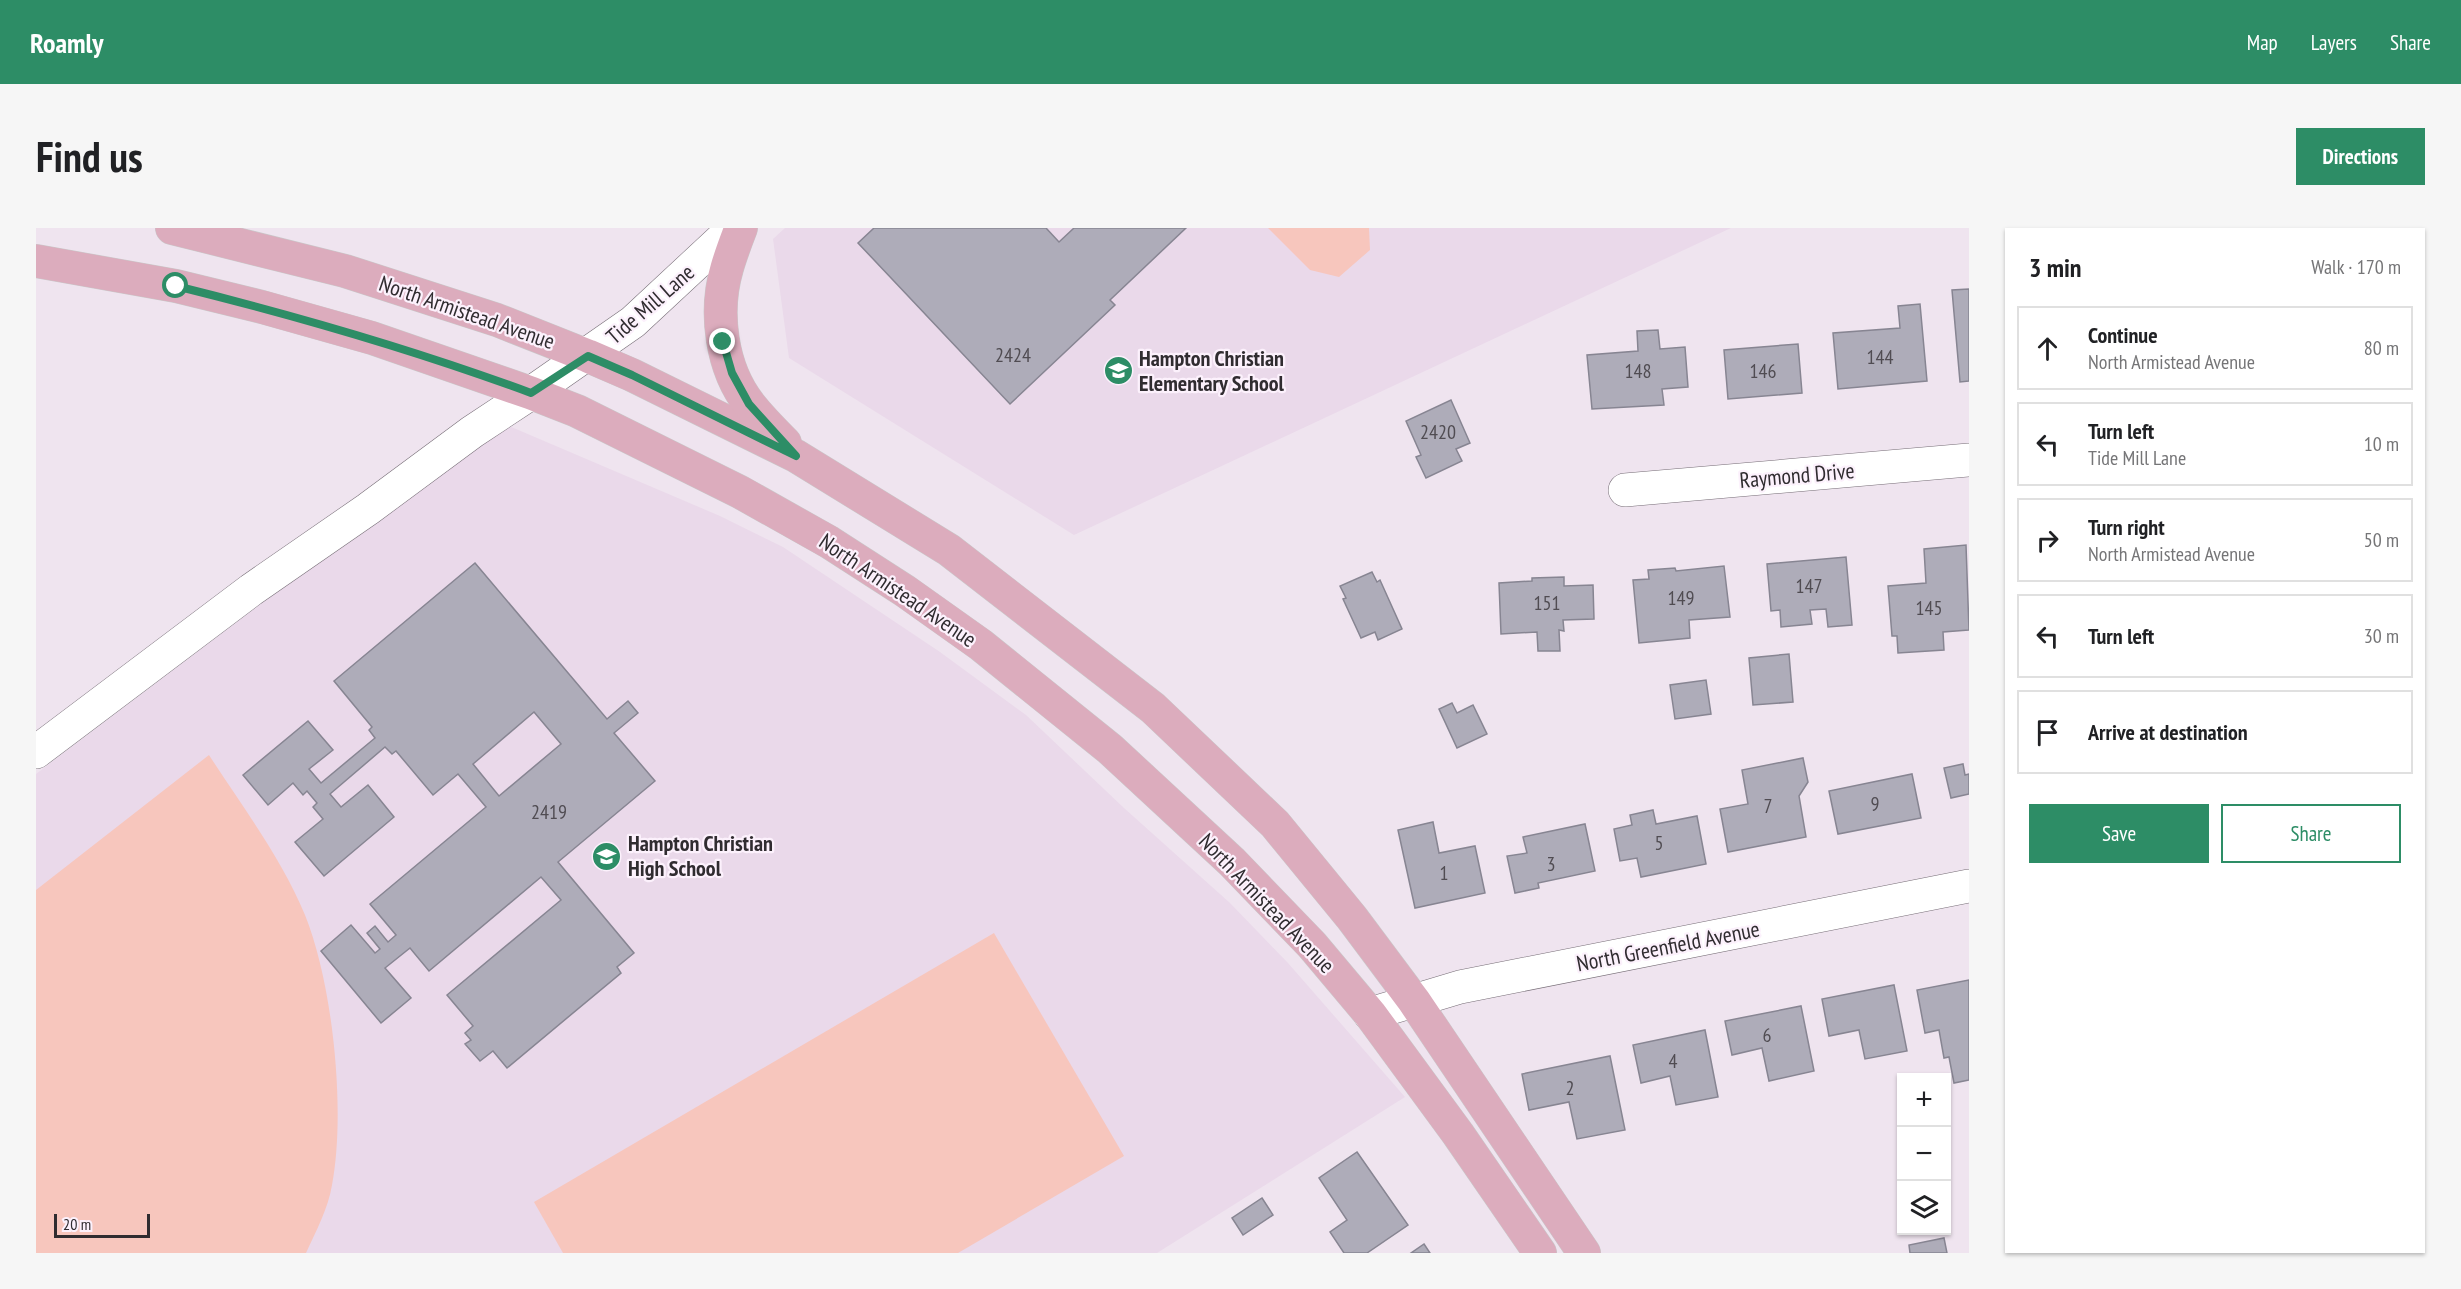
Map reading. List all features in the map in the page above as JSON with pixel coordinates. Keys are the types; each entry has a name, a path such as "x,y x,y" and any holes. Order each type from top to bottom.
{"main road":[{"name":"North Armistead Avenue","path":"172,228 345,270 497,320 588,356 632,375 796,456 949,550 1153,708 1275,824 1352,918 1414,1001 1584,1253"},
{"path":"741,228 726,269 720,313 723,342 732,373 749,404 796,456"},
{"name":"North Armistead Avenue","path":"36,261 176,286 262,307 372,338 531,393 577,411 729,487 829,542 981,645 1110,749 1232,862 1312,945 1370,1014 1458,1134 1540,1253"}],"street":[{"name":"Tide Mill Lane","path":"36,752 251,590 368,509 472,432 588,356 633,322 734,228"},
{"name":"Raymond Drive","path":"1625,490 1969,460"},
{"name":"North Greenfield Avenue","path":"1370,1014 1460,987 1969,886"}],"shaded area":[{"name":"Hampton Christian Elementary School","path":"785,228 1731,228 1074,535 789,358 773,239"},
{"path":"1268,228 1369,228 1370,250 1339,277 1310,270"},
{"name":"Hampton Christian High School","path":"509,426 720,516 783,547 940,652 1026,715 1124,808 1230,903 1288,963 1405,1097 1157,1253 36,1253 36,774 273,595"},
{"path":"209,755 261,833 285,874 296,894 315,943 330,1012 337,1086 336,1155 328,1203 306,1253 36,1253 36,890"},
{"path":"994,933 1124,1156 958,1253 563,1253 534,1202"}],"building":[{"path":"874,228 1046,228 1059,242 1074,228 1186,228 1110,300 1115,305 1010,404 858,243"},
{"path":"1969,289 1969,381 1960,382 1952,290"},
{"path":"1920,304 1927,381 1838,389 1833,333 1900,328 1898,306"},
{"path":"1658,330 1660,349 1685,347 1688,387 1662,389 1664,405 1592,409 1587,355 1638,351 1637,331"},
{"path":"1798,344 1802,393 1728,399 1724,350"},
{"path":"1451,400 1470,443 1456,449 1462,461 1426,478 1416,457 1421,455 1406,421"},
{"path":"1966,545 1969,630 1943,632 1944,650 1898,653 1897,636 1892,636 1888,586 1926,583 1924,549"},
{"path":"1846,557 1852,625 1828,627 1826,609 1810,610 1812,624 1781,627 1780,610 1771,611 1767,564"},
{"path":"475,563 607,719 628,701 638,713 614,733 655,781 558,862 634,953 617,967 621,973 507,1068 493,1051 480,1061 465,1044 471,1040 465,1033 473,1026 447,995 561,900 541,877 429,971 410,948 385,968 411,998 381,1023 321,951 351,925 375,953 380,949 367,933 375,926 388,942 396,935 370,904 486,807 458,774 433,795 396,751 392,754 385,747 330,794 341,807 368,785 394,817 324,876 295,842 323,819 313,807 317,803 307,791 303,795 293,783 268,805 243,775 308,721 333,750 309,769 321,783 375,738 369,730 372,727 334,681","holes":["534,712 561,744 499,796 473,764"]},
{"path":"1724,566 1730,617 1689,620 1690,638 1639,643 1633,580 1649,579 1648,570 1675,568 1676,571"},
{"path":"1372,572 1377,582 1380,580 1402,629 1378,640 1375,632 1361,638 1343,599 1346,598 1340,586"},
{"path":"1564,577 1564,586 1593,585 1594,619 1563,620 1564,631 1559,630 1560,651 1538,651 1537,632 1501,634 1499,583 1532,581 1532,578"},
{"path":"1789,654 1793,702 1753,705 1749,658"},
{"path":"1706,680 1711,714 1675,719 1670,685"},
{"path":"1452,703 1457,713 1473,705 1487,734 1457,748 1439,709"},
{"path":"1803,758 1808,782 1799,796 1806,837 1728,852 1720,809 1748,804 1742,770"},
{"path":"1963,764 1965,775 1969,774 1969,794 1951,798 1944,768"},
{"path":"1912,774 1921,818 1838,834 1829,791"},
{"path":"1653,810 1656,824 1697,816 1706,864 1641,877 1637,858 1620,861 1614,829 1632,825 1630,815"},
{"path":"1433,822 1439,853 1475,846 1485,893 1415,908 1398,830"},
{"path":"1585,824 1595,871 1538,883 1539,888 1515,893 1507,856 1527,853 1523,837"},
{"path":"1969,980 1969,1080 1954,1083 1949,1057 1944,1058 1939,1030 1925,1033 1917,990"},
{"path":"1894,985 1907,1051 1865,1059 1859,1030 1829,1036 1822,999"},
{"path":"1801,1006 1814,1071 1769,1081 1762,1048 1732,1055 1725,1021"},
{"path":"1705,1030 1718,1097 1676,1105 1670,1076 1641,1083 1633,1045"},
{"path":"1610,1056 1625,1130 1577,1139 1569,1102 1529,1110 1522,1074"},
{"path":"1357,1152 1408,1225 1367,1253 1344,1253 1330,1232 1347,1220 1319,1178"},
{"path":"1262,1198 1273,1215 1243,1235 1232,1218"},
{"path":"1944,1238 1947,1253 1910,1253 1909,1245"},
{"path":"1424,1244 1430,1253 1411,1253"}],"place":[{"name":"Hampton Christian Elementary School","path":"1118,371"},
{"name":"Hampton Christian High School","path":"607,856"}],"route":[{"path":"176,286 372,338 531,393 588,356 632,375 796,456 749,404 732,373 723,342"}]}
